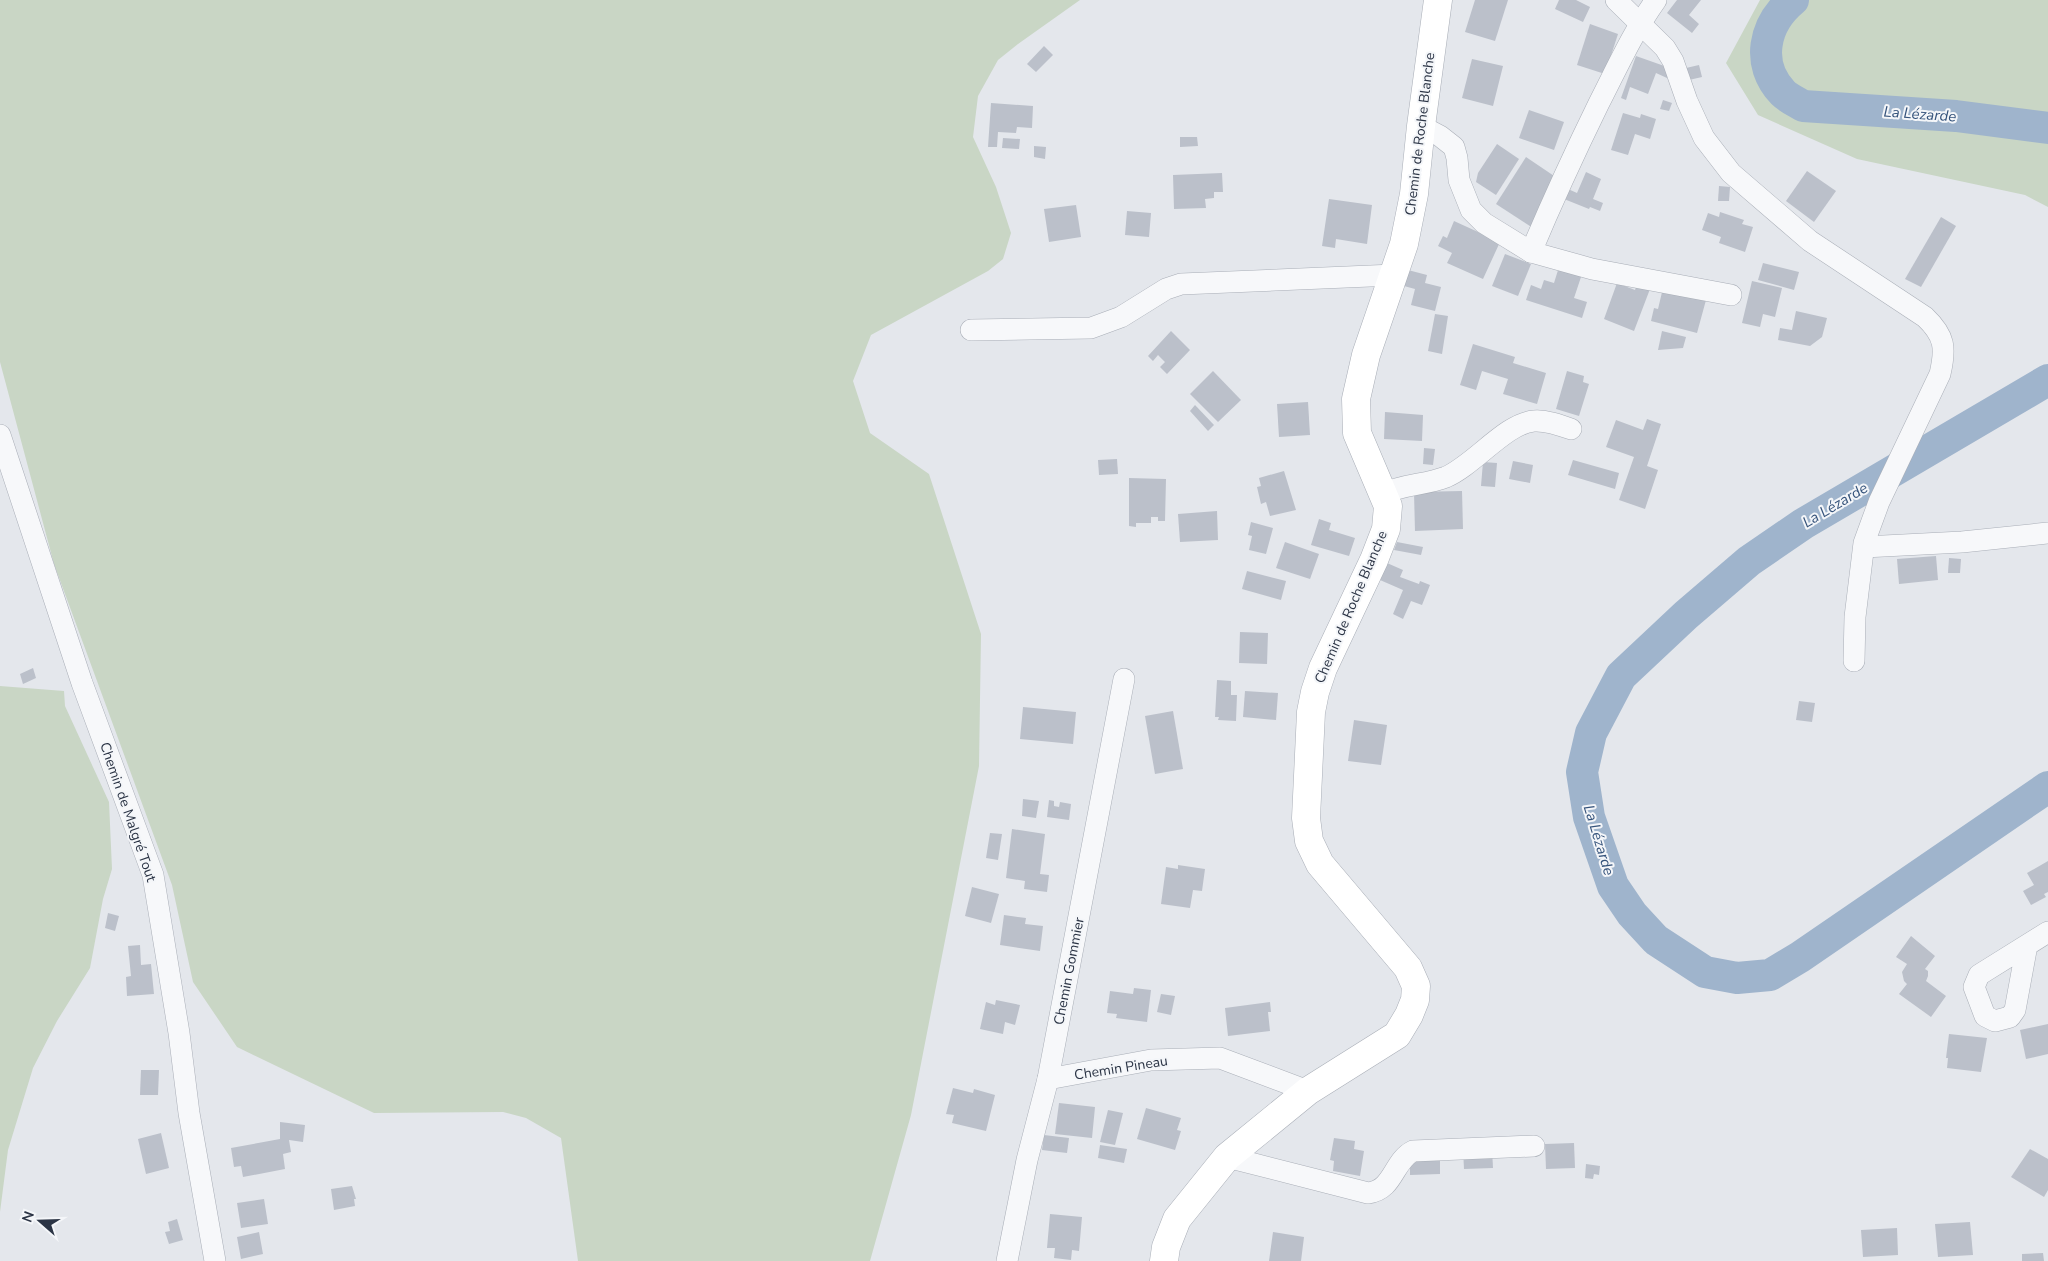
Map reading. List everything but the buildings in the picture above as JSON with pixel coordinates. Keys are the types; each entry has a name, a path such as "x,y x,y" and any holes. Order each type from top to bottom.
{"main road":[{"name":"Chemin de Roche Blanche","path":"1164,1261 1166,1247 1177,1219 1227,1156 1308,1091 1397,1035 1415,1000 1416,986 1408,968 1320,864 1309,841 1306,818 1311,712 1316,692 1323,668 1374,560 1386,529 1388,506 1356,433 1356,399 1366,355 1404,244 1414,194 1438,0"}],"street":[{"path":"1616,0 1665,48 1673,61 1687,101 1704,138 1730,173 1810,241 1925,317 1935,327 1942,340 1944,355 1940,374 1879,502 1864,547 1855,618 1854,661"},
{"path":"1531,252 1576,149 1640,23 1656,0"},
{"path":"1421,126 1440,136 1454,147 1459,180 1471,210 1484,223 1531,252 1592,269 1731,295"},
{"path":"971,330 1091,328 1121,317 1166,289 1181,284 1394,275"},
{"path":"1383,494 1396,488 1432,482 1462,469 1501,437 1524,423 1542,421 1572,429"},
{"name":"Chemin de Malgré Tout","path":"0,435 82,683 153,875 179,1033 189,1113 215,1261"},
{"path":"1864,547 1962,542 2048,533"},
{"name":"Chemin Gommier","path":"1007,1261 1027,1160 1048,1079 1124,679"},
{"path":"2027,945 2048,932"},
{"name":"Chemin Pineau","path":"1048,1079 1150,1060 1220,1058 1308,1091"},
{"path":"1227,1156 1368,1193 1378,1192 1384,1188 1406,1156 1413,1151 1534,1146"}],"green space":[{"path":"0,0 1080,0 998,60 978,96 973,137 996,187 1011,233 1003,259 988,271 871,335 853,381 870,433 929,474 981,634 979,766 911,1115 870,1261 578,1261 561,1138 526,1118 503,1112 374,1113 237,1047 193,982 172,885 54,564 0,362"},
{"path":"1760,0 2048,0 2048,207 2025,195 1857,159 1758,115 1726,63"},
{"path":"0,686 64,691 65,706 109,802 112,869 103,899 90,968 57,1021 33,1068 8,1150 0,1212"}],"waterway":[{"name":"La Lézarde","path":"1793,0 1775,21 1770,32 1766,57 1774,82 1785,95 1803,106 1956,116 2048,128"},
{"name":"La Lézarde","path":"2048,380 1803,524 1749,561 1686,615 1621,676 1591,733 1582,772 1589,817 1613,886 1632,914 1656,940 1705,972 1737,978 1770,975 1800,957 2048,787"}]}
